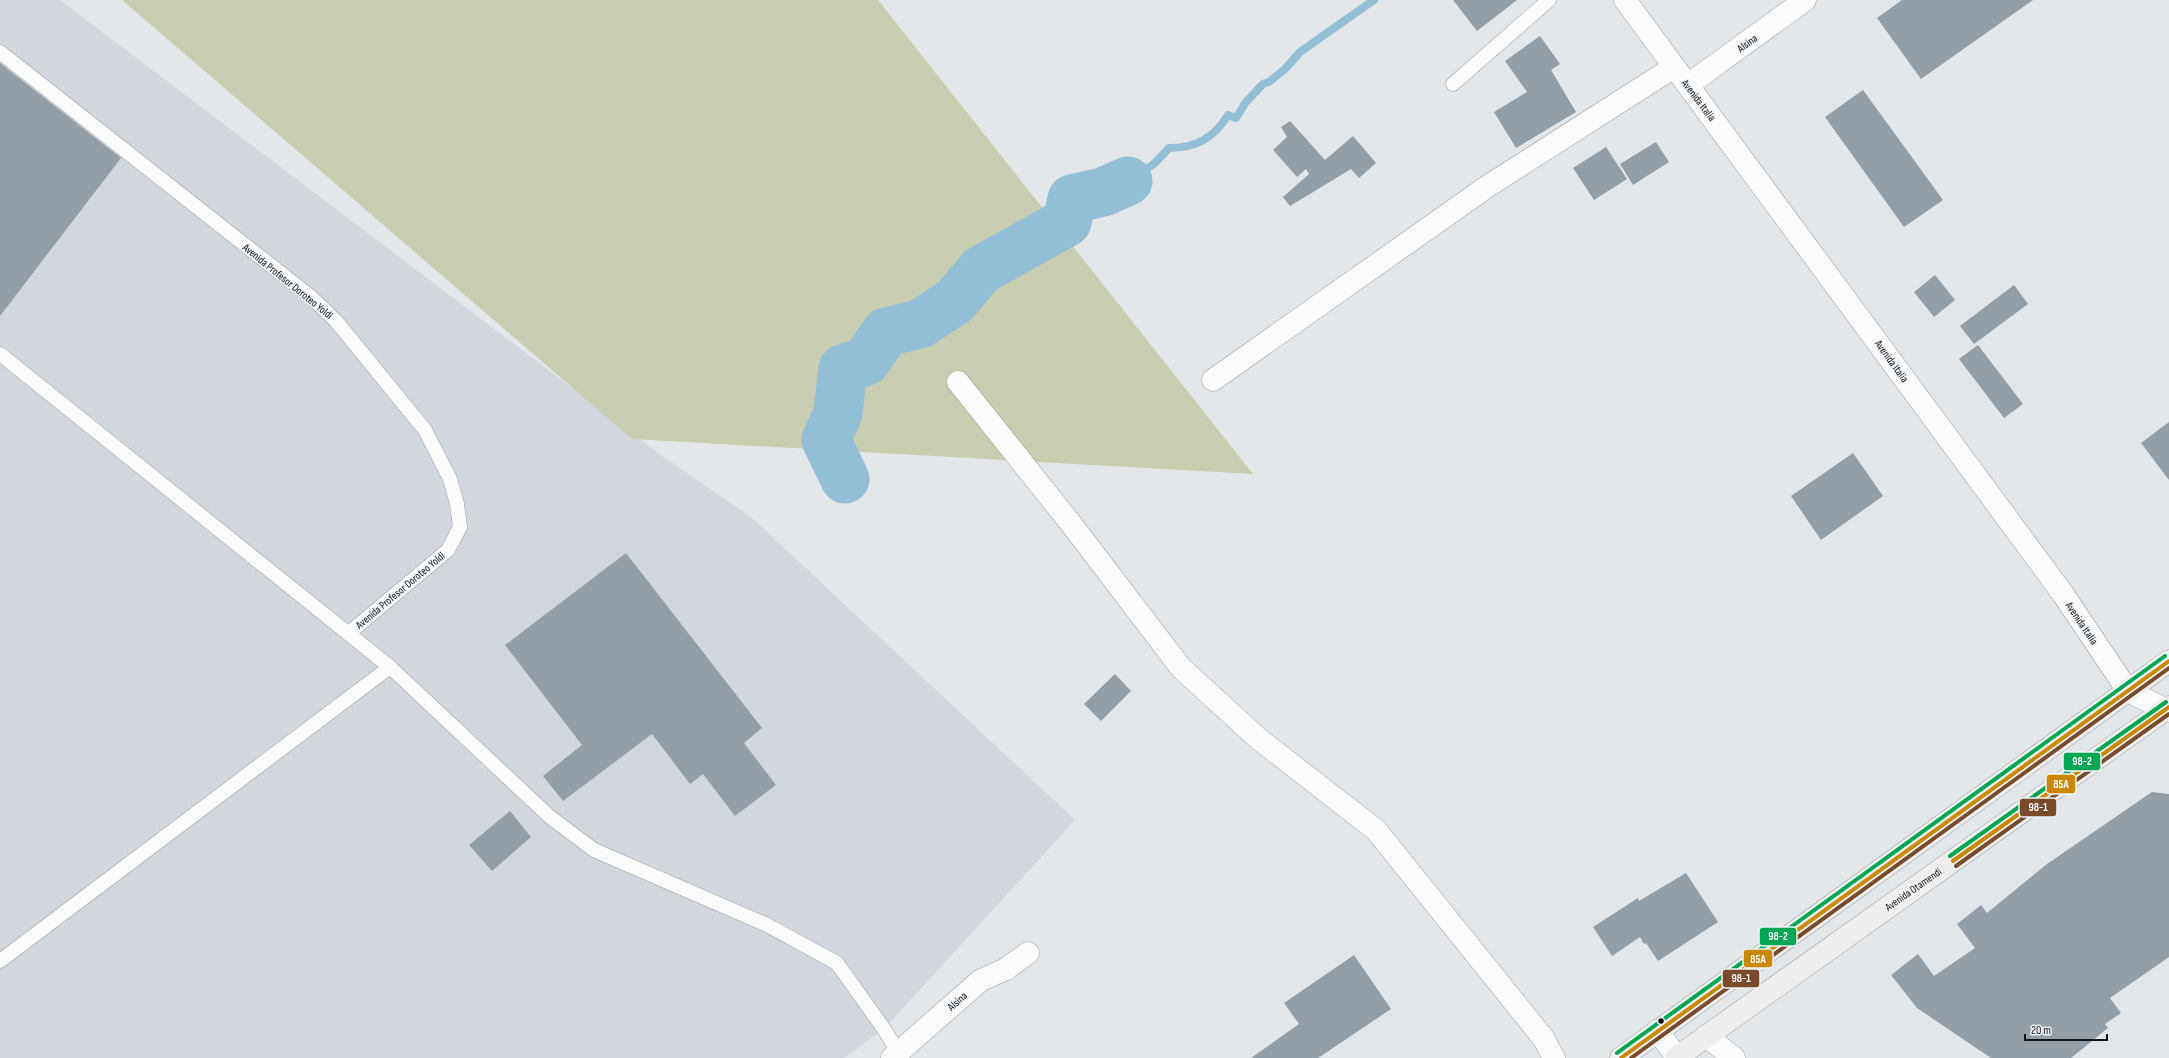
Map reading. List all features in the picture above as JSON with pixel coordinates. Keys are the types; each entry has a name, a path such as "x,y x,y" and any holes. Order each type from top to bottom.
{"main road":[{"path":"1620,1058 2169,661"},
{"name":"Avenida Otamendi","path":"1677,1058 2168,709"},
{"path":"1704,997 1726,1022"}],"street":[{"name":"Avenida Italia","path":"1625,0 2063,594 2128,691"},
{"name":"Alsina","path":"1688,85 1805,0"},
{"path":"1213,380 1488,186 1674,67"},
{"path":"958,382 1113,577 1181,668 1260,740 1376,830 1544,1039 1554,1058"},
{"path":"2128,691 2168,709"},
{"name":"Alsina","path":"898,1056 981,980 1006,969 1028,953"},
{"path":"1657,1031 1677,1058"},
{"path":"1706,1036 1734,1058"}],"lane":[{"path":"1452,84 1549,0"},
{"name":"Avenida Profesor Doroteo Yoldi","path":"0,52 311,297 336,320 425,430 450,478 457,504 460,527 448,550 349,633"},
{"path":"0,354 390,667 550,817 594,850 765,924 837,962 884,1028 898,1056"},
{"path":"0,961 390,667"}],"shaded area":[{"path":"0,0 60,0 658,453 751,517 1075,820 884,1029 844,1058 0,1058"}],"green space":[{"path":"122,0 878,0 1253,474 632,439"}],"building":[{"path":"1453,0 1517,0 1477,31"},
{"path":"1902,0 2033,0 1921,79 1877,18"},
{"path":"1540,36 1560,64 1551,70 1576,112 1516,148 1494,112 1527,92 1505,61"},
{"path":"0,63 121,158 0,316"},
{"path":"1863,90 1943,200 1904,227 1825,117"},
{"path":"1290,121 1325,160 1353,136 1376,163 1359,178 1351,169 1290,206 1283,197 1309,174 1306,169 1297,177 1273,150 1287,137 1281,127"},
{"path":"1656,142 1669,162 1633,185 1620,164"},
{"path":"1606,147 1627,179 1594,200 1573,168"},
{"path":"1935,275 1955,300 1934,317 1914,292"},
{"path":"2014,285 2028,304 1974,344 1960,326"},
{"path":"1978,345 2023,404 2004,418 1959,359"},
{"path":"2169,422 2169,480 2141,443"},
{"path":"1853,453 1883,496 1821,540 1791,496"},
{"path":"626,553 762,728 744,743 776,785 735,816 703,774 690,784 652,734 563,801 543,776 582,745 505,645"},
{"path":"1115,674 1131,691 1101,721 1084,704"},
{"path":"2152,792 2169,794 2169,957 2110,998 2121,1013 2105,1024 2108,1028 2071,1058 1991,1058 1917,1008 1891,975 1918,954 1934,976 1975,948 1957,924 1981,905 1987,913 2047,864"},
{"path":"510,811 531,837 492,871 469,845"},
{"path":"1686,873 1718,922 1658,961 1640,937 1612,956 1593,927 1638,898 1639,901"},
{"path":"1354,955 1391,1009 1318,1058 1251,1058 1299,1024 1284,1003"}],"waterway":[{"path":"1128,181 1154,164 1169,148 1179,148 1196,144 1217,130 1228,115 1236,118 1246,102 1263,84 1269,82 1285,69 1300,52 1374,0"},
{"path":"845,479 826,440 838,413 843,369 866,361 886,332 920,324 955,301 981,270 1067,222 1072,199 1103,192 1128,181"}],"transit line":[{"name":"98-2","path":"1617,1053 2165,656"},
{"name":"85A","path":"1621,1058 2169,661"},
{"name":"98-1","path":"1631,1058 2169,668"},
{"name":"98-2","path":"1950,856 2166,702"},
{"name":"85A","path":"1953,861 2169,707"},
{"name":"98-1","path":"1956,866 2169,714"}]}
